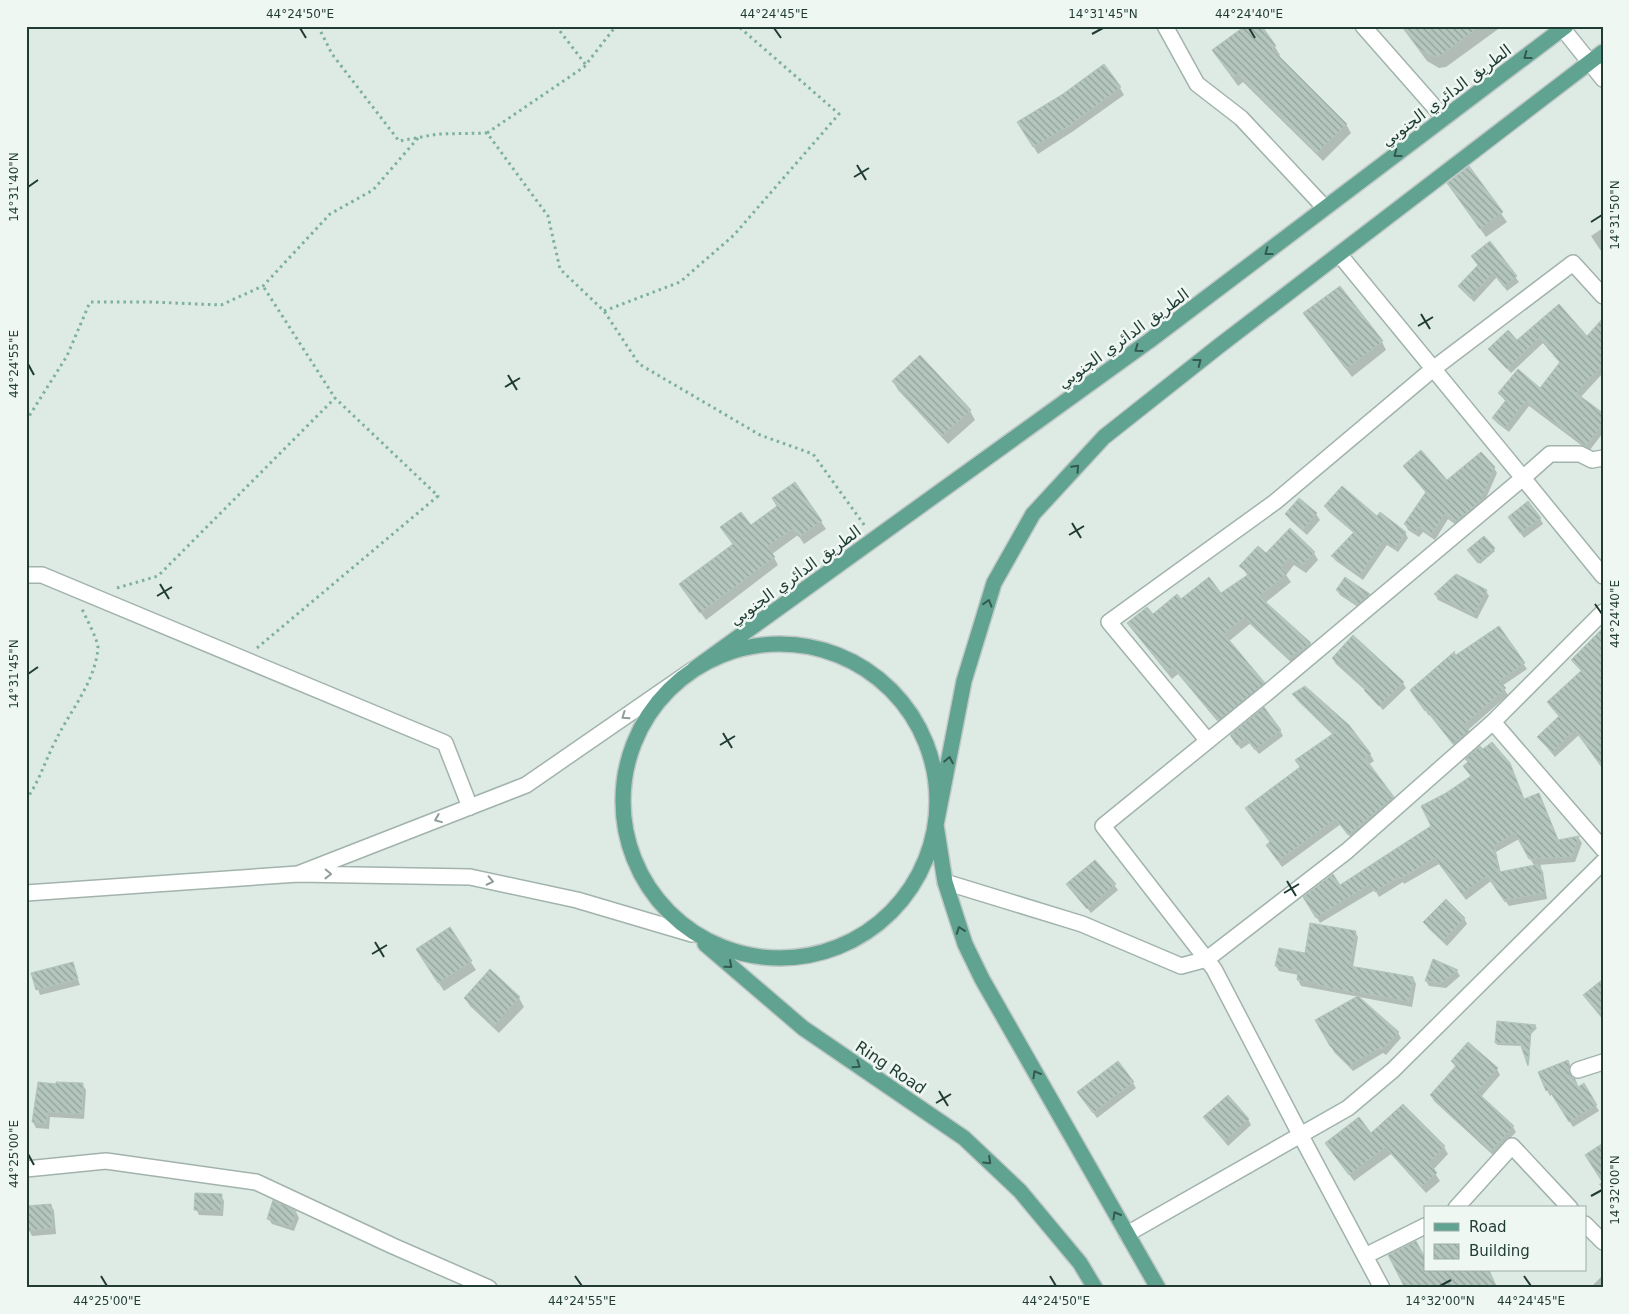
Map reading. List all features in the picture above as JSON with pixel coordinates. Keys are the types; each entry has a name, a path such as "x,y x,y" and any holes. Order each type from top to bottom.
{"main road":[{"name":"الطريق الدائري الجنوبي","path":"694,669 1149,341 1562,27"},
{"path":"692,934 740,955 792,959 844,946 887,916 920,875 936,825 964,681 994,584 1033,514 1104,436 1603,52"},
{"path":"694,669 742,648 793,644 844,656 887,684 919,725 936,774 936,825 945,882 966,944 982,979 1158,1288"},
{"name":"Ring Road","path":"694,669 656,704 630,750 621,801 629,852 654,898 692,934 803,1028 964,1138 1020,1191 1080,1263 1095,1288"}],"street":[{"path":"1165,26 1197,84 1241,118 1325,208"},
{"path":"1363,26 1444,118"},
{"path":"1562,27 1588,63 1603,79"},
{"path":"1339,254 1603,576"},
{"path":"1208,741 1108,622 1275,502 1433,369 1573,264 1603,296"},
{"path":"1382,1288 1214,969 1103,826 1276,686 1550,454 1580,454 1592,460 1603,458"},
{"path":"26,575 42,575 445,743 470,807"},
{"path":"945,882 1082,924 1181,966 1206,959 1347,851 1493,722 1603,612"},
{"path":"298,874 526,785 694,669"},
{"path":"1493,722 1603,849"},
{"path":"1127,1234 1348,1108 1393,1070 1603,862"},
{"path":"26,893 298,874 470,877 577,900 692,934"},
{"path":"1578,1070 1603,1062"},
{"path":"1458,1206 1512,1146 1568,1206"},
{"path":"26,1168 106,1161 256,1182 393,1246 489,1288"},
{"path":"1586,1225 1603,1242"},
{"path":"1365,1256 1424,1226"}],"path":[{"path":"318,26 332,54 399,141 438,134 487,133 586,64 616,26"},
{"path":"556,26 586,64"},
{"path":"604,311 680,282 734,235 839,114 738,26"},
{"path":"487,133 548,216 560,269 604,311 639,364 760,435 813,454 874,539"},
{"path":"26,421 67,356 90,302 221,305 263,286 330,214 373,190 418,137"},
{"path":"243,659 438,496 335,398 263,286"},
{"path":"26,800 37,785 68,716 90,679 98,647 82,608 91,596 158,576 335,398"}],"building":[{"path":"1245,26 1262,26 1276,46 1272,49 1347,124 1317,153 1238,74 1233,78 1212,50"},
{"path":"1402,26 1480,26 1440,56 1432,56 1419,49"},
{"path":"1104,64 1121,87 1069,126 1033,147 1017,122 1063,94"},
{"path":"1469,166 1503,212 1480,229 1447,183"},
{"path":"1490,241 1517,276 1504,287 1493,273 1470,298 1458,286 1478,265 1471,256"},
{"path":"1340,286 1383,341 1346,369 1303,313"},
{"path":"1559,304 1587,336 1603,318 1603,365 1576,393 1603,413 1603,424 1586,446 1526,401 1505,428 1492,418 1506,400 1498,393 1518,369 1540,388 1560,362 1539,338 1507,369 1488,349 1508,330 1517,340"},
{"path":"920,355 971,410 942,436 892,381"},
{"path":"1421,450 1447,480 1481,452 1495,467 1481,499 1475,506 1455,522 1445,514 1431,535 1420,527 1416,532 1404,524 1426,492 1403,466"},
{"path":"795,482 822,521 799,537 793,529 767,547 775,557 700,613 679,584 733,544 720,527 741,512 751,525 777,506 772,498"},
{"path":"1342,486 1377,516 1380,512 1406,532 1395,548 1384,540 1360,575 1331,556 1354,532 1324,506"},
{"path":"1299,498 1317,513 1303,530 1285,514"},
{"path":"1528,501 1541,518 1520,533 1508,517"},
{"path":"1290,528 1315,552 1301,566 1289,558 1281,568 1287,574 1259,596 1311,643 1289,658 1245,617 1224,634 1265,683 1218,721 1173,667 1167,672 1127,623 1147,607 1153,614 1177,594 1181,599 1209,577 1221,593 1249,574 1239,566 1258,546 1266,553"},
{"path":"1484,536 1495,548 1478,563 1467,550"},
{"path":"1456,574 1487,590 1474,615 1434,594"},
{"path":"1345,577 1370,594 1358,605 1336,590"},
{"path":"1499,626 1525,663 1499,681 1506,688 1464,725 1469,731 1453,744 1410,690 1455,651 1453,657"},
{"path":"1603,628 1603,769 1575,730 1552,752 1537,737 1559,716 1547,702 1582,670 1571,660"},
{"path":"1353,635 1404,682 1379,706 1365,689 1332,658"},
{"path":"1305,686 1349,725 1371,754 1365,758 1394,797 1348,835 1336,819 1278,861 1266,845 1270,842 1245,808 1300,767 1295,760 1334,733 1292,694"},
{"path":"1264,707 1281,730 1255,750 1246,738 1237,745 1230,735"},
{"path":"1492,742 1510,763 1524,799 1539,793 1558,840 1579,836 1572,857 1529,859 1515,833 1494,846 1499,872 1540,864 1545,893 1505,900 1505,902 1487,876 1462,894 1435,858 1400,879 1398,877 1375,892 1370,884 1316,918 1303,897 1333,874 1340,885 1431,826 1421,806 1446,793 1471,776 1463,766 1468,762 1465,759 1480,746 1483,749"},
{"path":"1095,860 1116,884 1087,909 1066,884"},
{"path":"1446,899 1465,918 1443,941 1423,922"},
{"path":"1310,923 1356,931 1350,966 1413,977 1409,1002 1353,991 1355,993 1297,980 1298,971 1275,966 1279,948 1305,953"},
{"path":"450,927 472,961 438,983 416,949"},
{"path":"1433,959 1458,970 1442,983 1425,981"},
{"path":"73,962 78,979 36,990 31,973"},
{"path":"490,969 520,997 494,1026 464,998"},
{"path":"1603,979 1603,1019 1583,995"},
{"path":"1358,996 1399,1032 1382,1050 1380,1048 1349,1066 1330,1046 1315,1020"},
{"path":"1497,1021 1536,1025 1531,1031 1528,1066 1520,1043 1495,1043"},
{"path":"1468,1042 1498,1068 1477,1092 1514,1126 1490,1152 1430,1095 1456,1066 1451,1061"},
{"path":"1568,1060 1571,1077 1575,1079 1578,1087 1584,1083 1597,1105 1569,1122 1549,1090 1546,1091 1538,1072"},
{"path":"1118,1061 1134,1082 1093,1113 1077,1092"},
{"path":"38,1082 56,1084 56,1082 83,1083 82,1114 48,1112 46,1124 32,1122"},
{"path":"1228,1095 1249,1119 1225,1141 1203,1117"},
{"path":"1403,1104 1445,1146 1429,1163 1437,1173 1421,1187 1386,1147 1349,1175 1325,1143 1359,1117 1371,1133"},
{"path":"1603,1143 1603,1183 1585,1155"},
{"path":"195,1193 222,1194 221,1211 194,1210"},
{"path":"273,1200 296,1211 291,1227 267,1219"},
{"path":"51,1204 53,1228 28,1231 26,1206"},
{"path":"1416,1241 1424,1256 1424,1272 1490,1272 1497,1288 1405,1288 1388,1255"}]}
